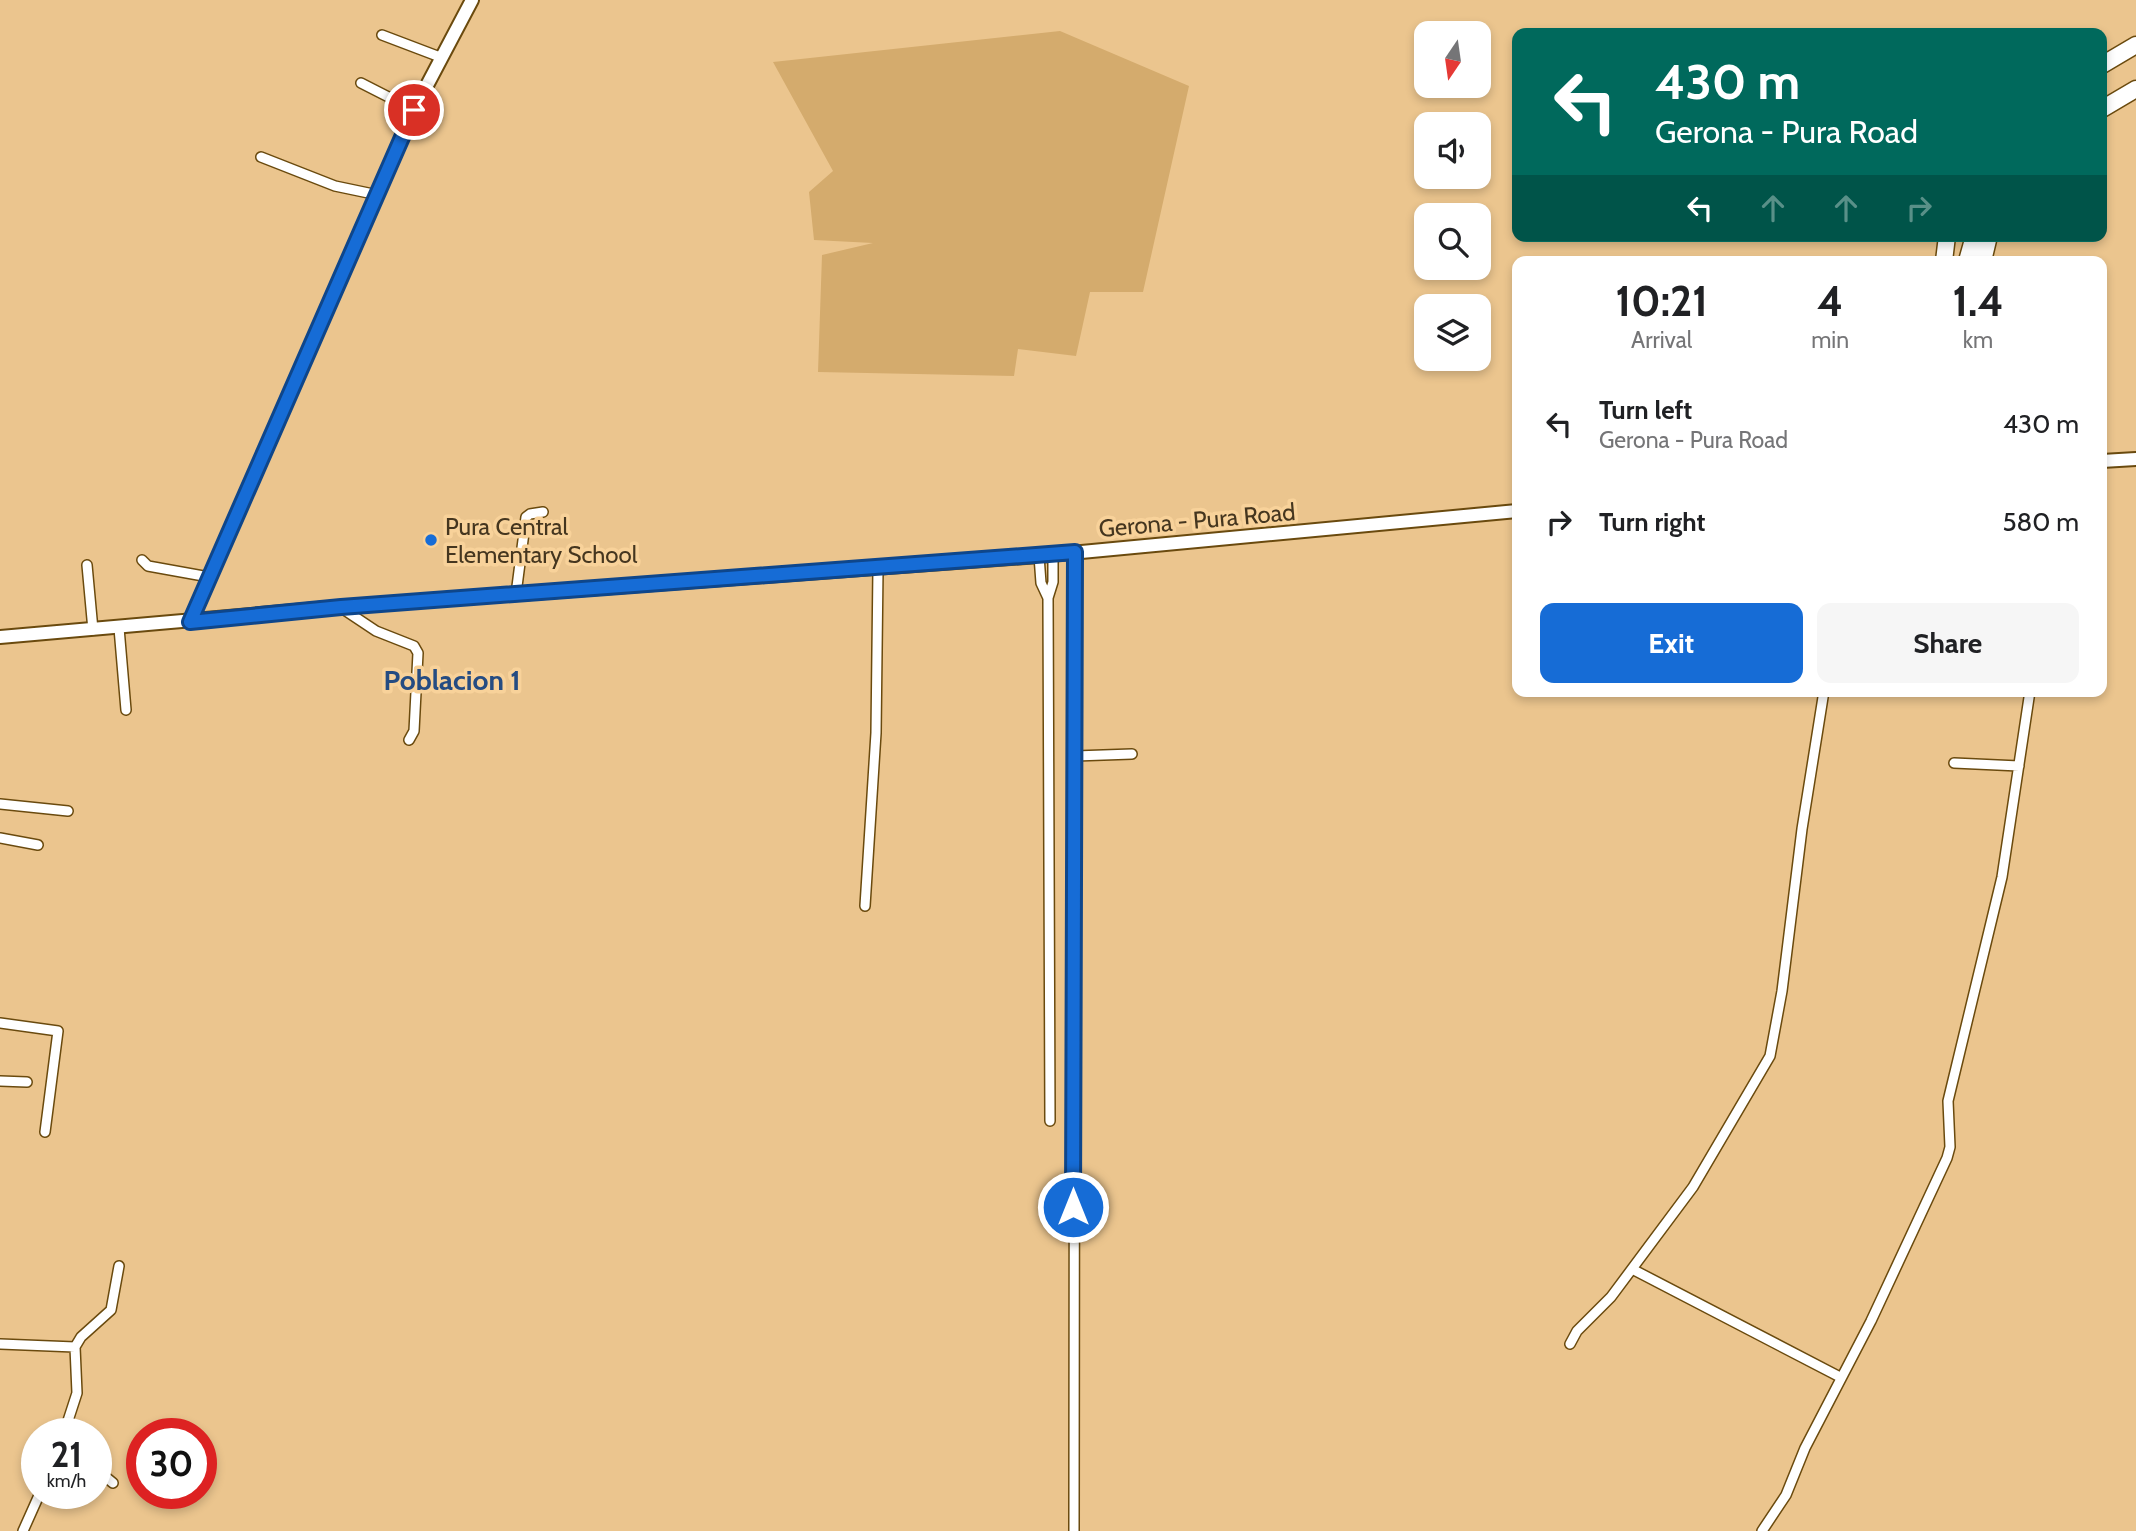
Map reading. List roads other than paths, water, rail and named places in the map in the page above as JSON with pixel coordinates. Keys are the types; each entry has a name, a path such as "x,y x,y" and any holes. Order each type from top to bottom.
{"highway":[{"path":"2107,62 2136,45"},
{"path":"2107,106 2136,89"}],"main road":[{"path":"190,622 414,110 472,0"},
{"path":"2107,461 2136,459"},
{"name":"Gerona - Pura Road","path":"0,637 341,607 1039,556 1512,511"}],"street":[{"path":"382,35 440,57"},
{"path":"361,83 414,110"},
{"path":"261,157 335,186 378,195"},
{"path":"516,594 524,523 530,513 543,512"},
{"path":"1074,1531 1075,552"},
{"path":"1051,1121 1048,597 1054,582 1053,554"},
{"path":"1039,556 1041,583 1048,597"},
{"path":"142,559 148,566 209,577"},
{"path":"87,565 93,630"},
{"path":"865,906 876,733 878,569"},
{"path":"341,607 376,631 414,646 418,653 414,731 409,740"},
{"path":"120,628 126,710"},
{"path":"1570,1344 1577,1331 1605,1304 1693,1188 1770,1056 1782,991 1802,829 1823,697"},
{"path":"1762,1531 1786,1495 1805,1448 1871,1321 1947,1158 1950,1146 1948,1101 2002,877 2029,697"},
{"path":"1076,756 1132,754"},
{"path":"1954,763 2019,766"},
{"path":"0,804 68,811"},
{"path":"0,838 38,845"},
{"path":"0,1023 58,1031 45,1132"},
{"path":"0,1081 27,1082"},
{"path":"69,1418 77,1393 75,1348 81,1338 111,1310 119,1266"},
{"path":"1632,1269 1840,1377"},
{"path":"0,1343 75,1348"},
{"path":"23,1531 33,1509"}],"place":[{"name":"Pura Central Elementary School","path":"431,540"}],"district":[{"name":"Poblacion 1","path":"452,680"}]}
